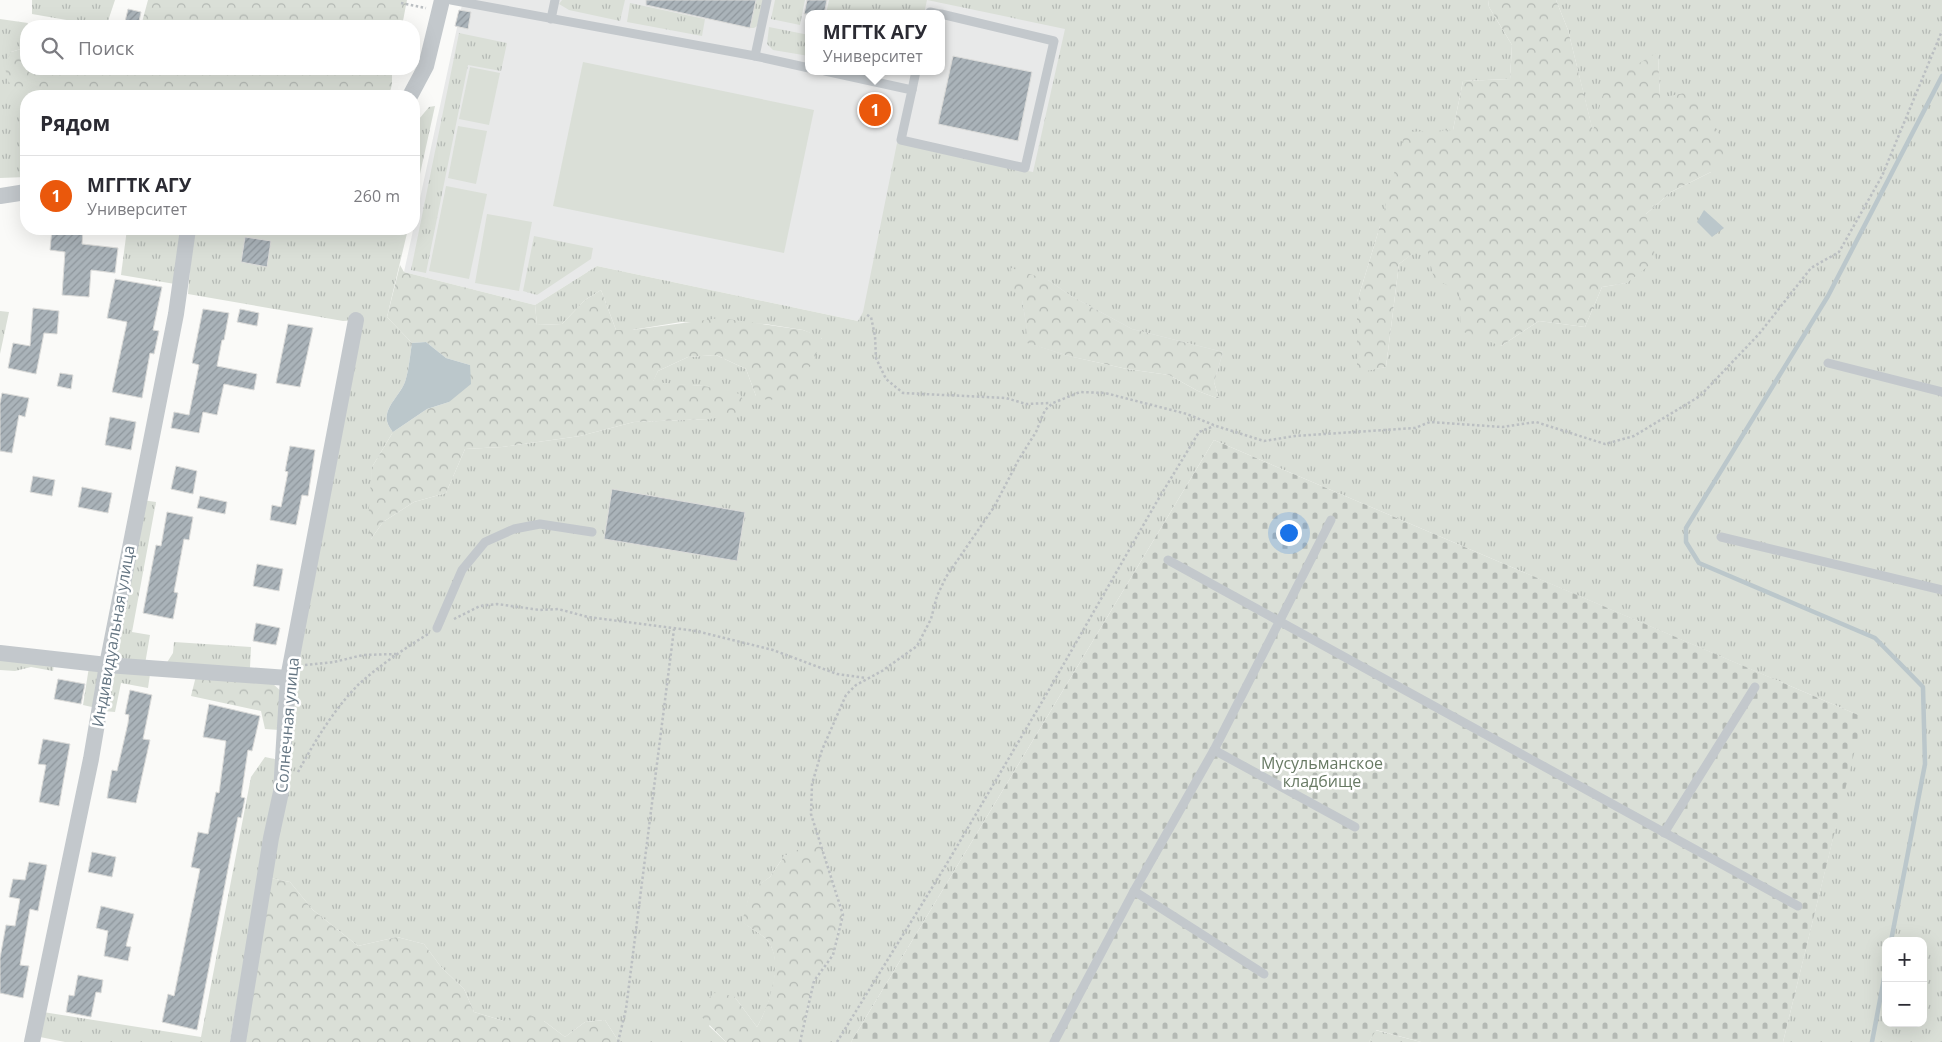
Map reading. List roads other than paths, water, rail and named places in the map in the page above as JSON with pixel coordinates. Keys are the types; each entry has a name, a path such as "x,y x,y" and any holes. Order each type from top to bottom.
{"street":[{"path":"413,90 426,66 442,0"},
{"path":"0,196 20,193"},
{"name":"Индивидуальная улица","path":"32,1042 91,758 106,665 176,314 187,235"},
{"name":"Солнечная улица","path":"238,1042 271,838 282,792 290,670 356,320"},
{"path":"0,653 106,665 290,670"}],"lane":[{"path":"451,0 476,2 805,67"},
{"path":"551,18 555,0"},
{"path":"755,56 767,0"},
{"path":"915,75 901,140 1025,168 1054,41 945,15"},
{"path":"843,75 912,90"},
{"path":"1828,363 1942,392"},
{"path":"1054,1042 1134,891 1214,750 1331,520"},
{"path":"437,628 462,570 485,542 514,529 540,524 592,532"},
{"path":"1721,537 1942,590"},
{"path":"1168,560 1798,906"},
{"path":"1664,833 1755,687"},
{"path":"1214,750 1355,827"},
{"path":"1134,891 1264,974"}],"waterway":[{"path":"1892,937 1925,764 1923,687 1875,638 1699,563 1686,542 1686,528 1828,296 1942,76"},
{"path":"1872,1042 1883,982"}],"place":[{"name":"МГГТК АГУ","path":"875,110"}],"park label":[{"name":"Мусульманское кладбище","path":"1322,772"}]}
